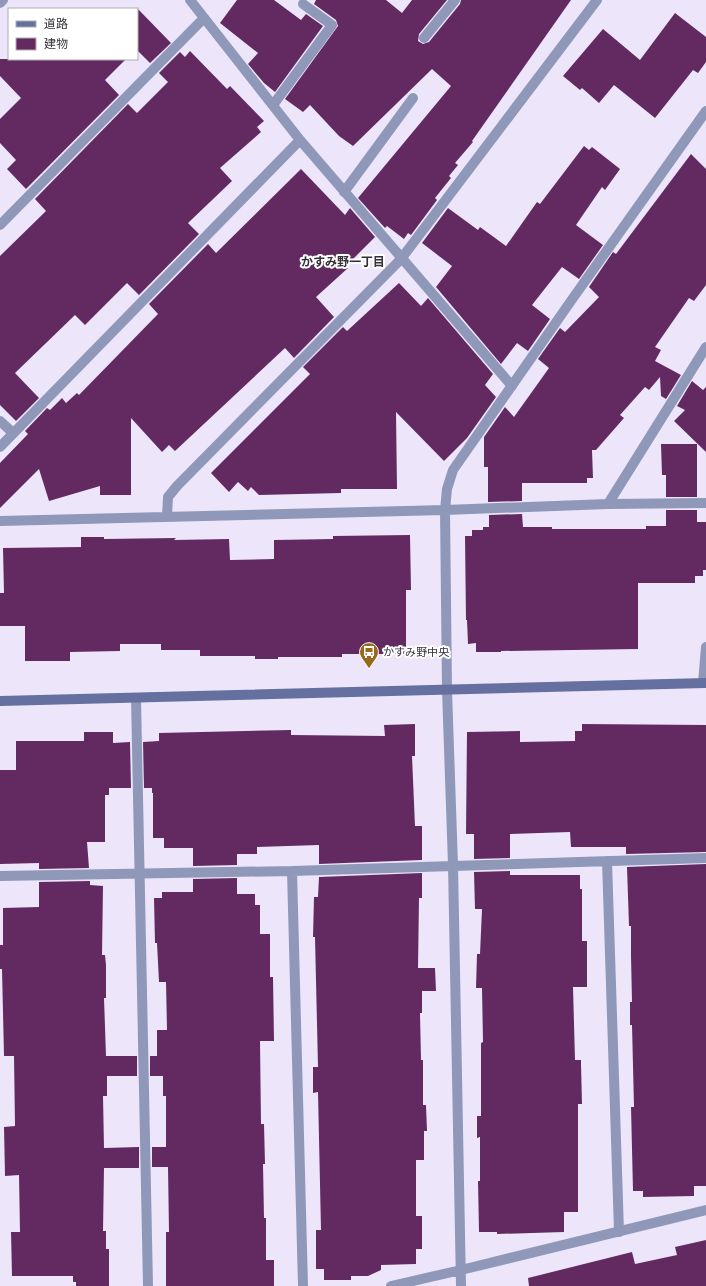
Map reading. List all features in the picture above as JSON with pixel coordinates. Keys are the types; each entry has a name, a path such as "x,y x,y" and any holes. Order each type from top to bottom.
{"street":[{"path":"0,3 3,0"},
{"path":"190,0 300,140 512,386"},
{"path":"424,38 455,0"},
{"path":"167,516 168,497 177,486 401,259 597,0"},
{"path":"273,105 332,25 304,4"},
{"path":"0,226 204,18"},
{"path":"344,192 413,98"},
{"path":"461,1286 453,865 447,690 445,510 447,489 453,470 706,111"},
{"path":"0,447 300,140"},
{"path":"608,504 706,347"},
{"path":"0,421 13,434"},
{"path":"0,521 445,510 608,504 706,503"},
{"path":"0,702 704,683 706,647"},
{"path":"136,698 148,1286"},
{"path":"0,876 292,871 706,858"},
{"path":"607,861 619,1232"},
{"path":"292,871 302,1286"},
{"path":"391,1286 706,1210"}],"building":[{"path":"237,0 274,0 301,20 306,14 323,26 275,92 264,83 248,64 258,53 220,23"},
{"path":"316,0 386,0 402,13 412,0 447,0 419,34 418,41 423,44 429,42 460,4 461,0 571,0 472,141 473,142 455,163 458,165 449,176 451,178 435,198 437,200 411,235 408,233 404,239 387,226 385,228 358,198 451,86 432,69 353,146 339,136 310,105 303,112 285,99 338,26 336,20 314,4"},
{"path":"138,9 171,43 150,63 138,51"},
{"path":"675,13 706,37 706,62 698,73 693,70 655,118 614,85 599,103 582,88 580,90 563,76 603,29 640,60"},
{"path":"190,51 227,89 230,86 264,121 257,127 261,132 220,168 232,181 188,223 199,234 139,295 127,283 85,325 75,315 15,373 39,398 16,421 0,405 0,256 46,211 35,199 128,104 137,113 168,82 159,73 180,52 185,57"},
{"path":"0,59 125,60 105,80 119,95 26,189 7,169 16,160 0,143 0,119 21,98 0,76"},
{"path":"584,146 589,150 592,147 620,169 605,190 602,187 576,225 603,245 579,279 562,267 532,305 550,319 528,351 517,343 501,364 436,287 452,266 422,243 448,208 478,230 480,227 506,246 537,202 540,204"},
{"path":"691,154 706,169 706,285 694,301 689,298 655,347 661,350 655,361 681,375 666,399 661,396 660,377 649,390 645,387 620,415 624,418 596,450 592,450 593,478 587,478 587,483 522,483 522,501 488,502 488,467 484,467 484,437 505,407 514,417 549,368 538,359 560,328 565,332 599,297 589,287 613,252 616,254"},
{"path":"301,169 345,215 350,208 375,237 346,266 348,268 316,297 334,317 294,358 285,348 175,451 169,445 162,452 131,418 131,495 100,495 100,486 49,501 39,469 0,508 0,463 28,434 25,431 47,408 50,410 62,398 66,403 77,393 79,395 158,314 149,304 208,244 216,253"},
{"path":"399,283 421,306 428,298 493,374 485,385 496,397 467,438 444,461 396,412 397,489 341,489 341,493 259,495 251,487 248,491 238,482 229,492 211,473 310,374 303,367 343,327 347,331"},
{"path":"692,381 703,390 706,387 706,452 674,421 685,410 677,406"},
{"path":"661,444 697,444 697,497 666,497 666,475 662,475"},
{"path":"666,510 697,510 697,522 706,522 706,570 703,570 703,576 695,576 695,583 638,583 638,649 476,652 476,643 468,644 466,620 465,536 472,536 472,530 483,530 483,527 489,527 489,515 522,514 523,527 552,527 552,529 646,529 646,526 666,526"},
{"path":"410,535 411,590 406,590 406,654 342,654 342,657 278,657 278,659 255,659 255,656 200,656 200,650 161,650 161,644 120,644 120,651 70,652 70,661 25,661 25,626 0,626 0,593 4,593 3,548 81,547 81,537 104,537 104,539 176,538 174,540 229,539 230,560 274,559 274,540 333,539 333,536"},
{"path":"415,724 415,756 412,756 415,826 422,826 422,860 319,864 319,845 257,847 257,854 237,854 237,865 193,866 193,848 164,848 164,838 153,838 153,793 152,788 144,788 143,742 159,741 159,733 291,730 291,735 385,736 384,725"},
{"path":"582,724 706,725 706,852 626,854 626,847 571,847 570,832 510,834 510,858 474,859 474,834 466,834 467,732 520,731 520,742 575,741 575,731 582,731"},
{"path":"84,732 113,732 113,743 130,742 131,788 109,788 109,795 105,795 105,842 87,842 89,868 39,869 39,863 0,864 0,770 16,770 16,741 84,741"},
{"path":"706,864 706,1186 694,1186 694,1196 643,1197 643,1191 633,1191 631,1107 634,1107 632,1025 630,1025 630,1002 632,1002 631,926 629,926 627,867"},
{"path":"510,871 510,875 580,875 580,889 582,889 582,941 587,941 587,987 573,987 575,1060 581,1060 582,1104 578,1104 578,1212 564,1212 564,1232 497,1234 497,1232 479,1232 478,1181 480,1181 480,1137 477,1138 477,1116 481,1116 481,1043 483,1042 482,988 476,988 477,954 480,954 482,909 475,909 474,872"},
{"path":"422,873 422,898 419,898 418,968 435,968 436,991 422,991 422,1013 420,1013 421,1060 423,1060 423,1105 426,1105 427,1131 424,1131 424,1160 416,1160 416,1216 422,1216 422,1249 416,1249 416,1264 381,1265 381,1270 368,1276 351,1276 351,1280 324,1280 324,1269 316,1269 316,1230 321,1230 318,1092 313,1093 313,1067 318,1067 315,937 313,937 314,897 318,897 319,877"},
{"path":"237,878 237,894 255,894 255,905 260,905 260,934 270,934 270,977 273,977 274,1041 260,1041 261,1124 264,1124 265,1164 263,1164 264,1218 266,1218 266,1260 274,1260 274,1286 166,1286 166,1232 169,1232 168,1167 152,1167 152,1147 166,1147 166,1096 163,1096 163,1076 150,1076 150,1056 157,1056 157,1030 167,1030 166,982 159,982 157,943 155,943 154,898 162,898 162,892 193,892 193,879"},
{"path":"90,881 90,885 103,886 102,955 105,955 106,965 106,998 104,998 106,1056 137,1056 137,1076 107,1076 107,1096 103,1096 104,1148 139,1147 139,1168 104,1168 103,1231 106,1231 106,1249 109,1249 109,1286 76,1286 76,1282 73,1282 73,1276 12,1276 11,1232 20,1232 19,1175 5,1176 4,1127 15,1126 14,1056 4,1056 2,969 0,969 0,945 3,945 3,908 39,907 39,882"},
{"path":"706,1240 706,1286 529,1286 528,1278 632,1252 635,1264 677,1255 675,1247"}],"place":[{"name":"かすみ野中央","path":"369,669"}],"district":[{"name":"かすみ野一丁目","path":"343,262"}]}
